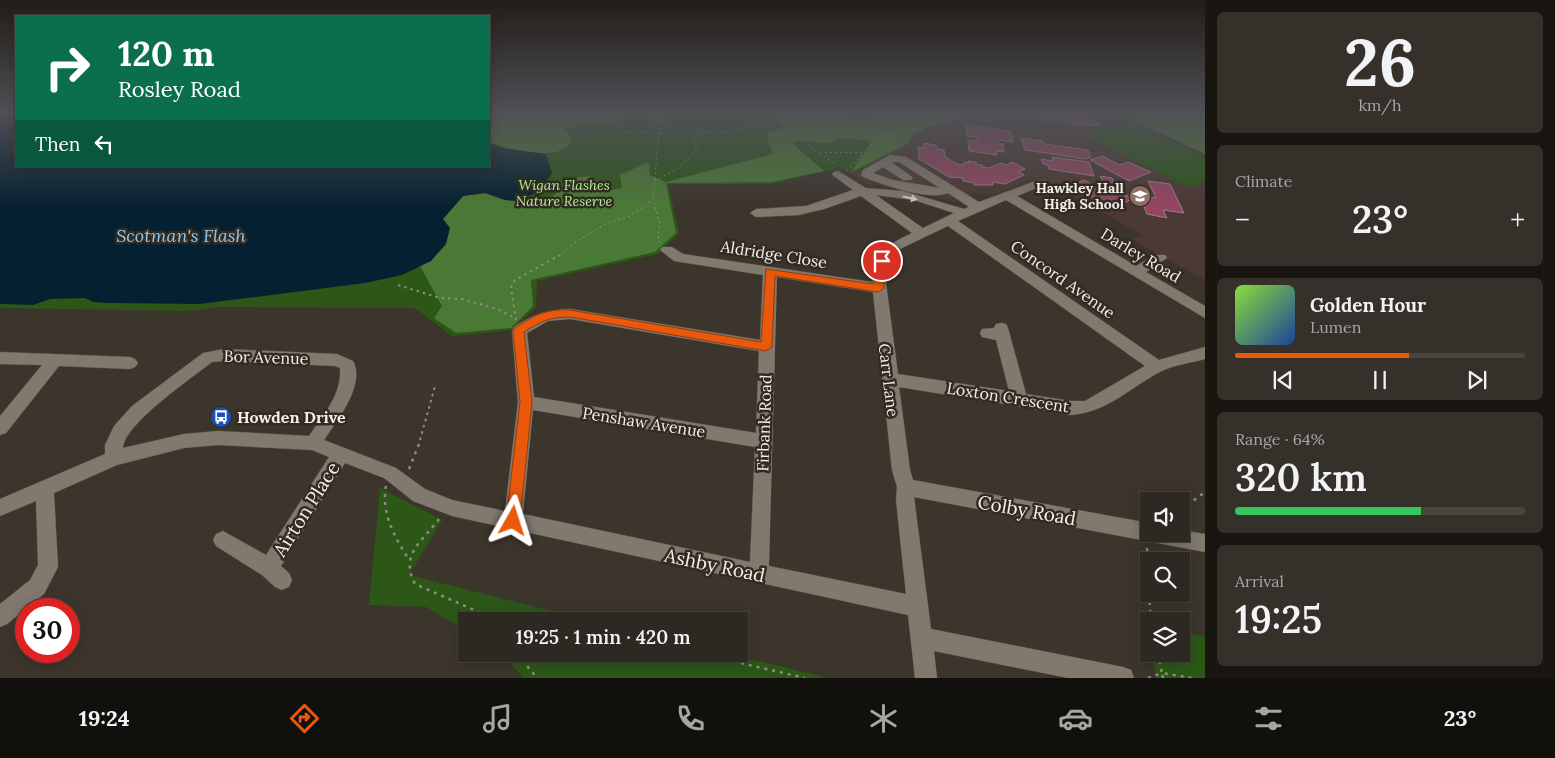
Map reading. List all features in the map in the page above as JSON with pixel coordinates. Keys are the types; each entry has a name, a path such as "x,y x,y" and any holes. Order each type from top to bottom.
{"street":[{"path":"867,173 882,162 896,157 902,159 947,187 972,210"},
{"path":"882,162 907,178"},
{"path":"843,178 867,173 907,178 947,187"},
{"path":"867,173 890,183 938,193 947,187"},
{"path":"843,178 921,233"},
{"name":"Carr Lane","path":"926,678 905,500 906,488 901,470 878,288 880,267 886,254 897,245 972,210 1042,182"},
{"path":"756,213 791,213 816,208 862,193 882,192 972,210"},
{"name":"Darley Road","path":"1008,196 1205,313"},
{"name":"Concord Avenue","path":"949,221 1156,366"},
{"name":"Aldridge Close","path":"667,250 679,258 878,288"},
{"path":"1134,272 1160,258"},
{"name":"Firbank Road","path":"759,574 770,271"},
{"path":"0,508 114,458 184,442 218,438 313,442 396,478 419,495 446,506 513,521 526,402 517,324 551,313 570,314 766,347"},
{"path":"997,332 1019,398"},
{"name":"Loxton Crescent","path":"889,379 1019,398 1070,408 1087,407 1156,366 1205,353"},
{"name":"Bor Avenue","path":"114,458 114,445 120,431 138,411 208,357 224,355 337,360 348,365 350,375 345,391 313,442"},
{"path":"0,358 130,363"},
{"path":"0,428 55,360"},
{"name":"Penshaw Avenue","path":"526,402 763,441"},
{"name":"Airton Place","path":"223,540 275,574 340,455"},
{"path":"0,617 37,587 48,567 45,488"},
{"name":"Colby Road","path":"906,488 1140,535"},
{"name":"Ashby Road","path":"513,521 918,607"},
{"name":"Colby Road","path":"1190,541 1205,543"},
{"path":"922,638 1122,678"}],"path":[{"path":"658,145 653,200 660,224 658,236 661,246 667,250"},
{"path":"654,181 677,170 691,159 698,148 696,145"},
{"path":"809,145 830,163 839,167 843,178"},
{"path":"843,178 846,171 871,145"},
{"path":"818,152 862,153"},
{"path":"517,324 511,287 515,280 523,274 558,257 573,244 605,224 630,216 653,200"},
{"path":"398,285 440,298 462,300 497,310 517,324"},
{"path":"435,386 421,438 396,478 385,490 384,502 396,539 408,558 408,575 415,584 478,612"},
{"path":"1190,503 1205,492"},
{"path":"408,558 438,521 446,506"},
{"path":"524,662 537,678"},
{"path":"736,662 805,678"},
{"path":"1160,662 1163,678"},
{"path":"1148,678 1162,673 1192,678"}],"shaded area":[{"name":"Hawkley Hall High School","path":"906,145 1185,145 1205,154 1205,280 1133,240 1142,235 1040,177 994,194 972,193 955,202 902,189 866,184 852,174"}],"green space":[{"name":"Wigan Flashes Nature Reserve","path":"0,145 15,145 15,167 490,167 490,145 906,145 852,174 841,167 772,184 668,184 679,233 658,254 537,281 536,307 512,330 452,336 415,308 219,307 188,311 0,308"},
{"path":"497,145 569,145 557,152 546,153 534,153"},
{"path":"770,145 794,145 824,171 772,182 666,183 676,233 655,252 531,280 533,306 511,328 456,333 434,318 442,306 420,266 431,260 443,219 463,196 485,193 505,200 531,203 547,200 579,177 590,176 596,181 599,188 610,190 622,188 620,175 649,162 650,175 666,182 773,154"},
{"path":"870,145 906,145 851,172"},
{"path":"1104,145 1179,145 1205,157 1205,181 1189,188"},
{"path":"1185,145 1205,145 1205,154"},
{"path":"380,488 442,520 409,575 555,612 458,612 458,626 426,607 369,605"},
{"path":"1190,634 1205,636 1205,678 1156,678 1153,662 1190,662"},
{"path":"748,659 829,678 523,678 510,662 748,662"}],"water":[{"name":"Scotman's Flash","path":"0,145 15,145 15,167 490,167 490,145 495,145 503,148 546,154 552,173 541,189 521,201 505,200 485,193 463,196 443,219 450,228 446,244 431,261 402,275 365,283 200,304 108,303 93,302 85,298 50,299 33,305 0,304"}],"building":[{"path":"924,145 936,145 937,149 944,150 945,157 957,164 964,165 964,162 969,163 968,161 976,162 976,164 982,165 982,167 989,168 1001,163 1006,165 1013,162 1025,169 1019,171 1024,175 1005,184 992,182 993,185 974,185 974,183 963,181 963,178 949,177 919,159 918,147 924,148"},
{"path":"968,145 1003,145 1004,152 996,151 997,155 969,151"},
{"path":"1023,145 1049,145 1088,150 1091,157 1085,159 1025,150"},
{"path":"1102,156 1120,165 1128,162 1151,172 1129,181 1090,160"},
{"path":"1052,157 1089,162 1094,176 1049,169 1048,165 1043,164 1041,159 1053,161"},
{"path":"1100,176 1112,178 1116,187 1104,185"},
{"path":"1084,180 1107,193 1115,190 1133,199 1112,208 1071,185"},
{"path":"1148,181 1170,184 1184,213 1163,210 1167,218 1147,214 1139,195 1156,198"}],"place":[{"name":"Hawkley Hall High School","path":"1140,196"},
{"name":"Howden Drive","path":"221,417"}],"route":[{"path":"513,521 526,402 518,331 538,318 551,313 570,314 766,347 770,271 878,288 878,276 882,261"}]}
